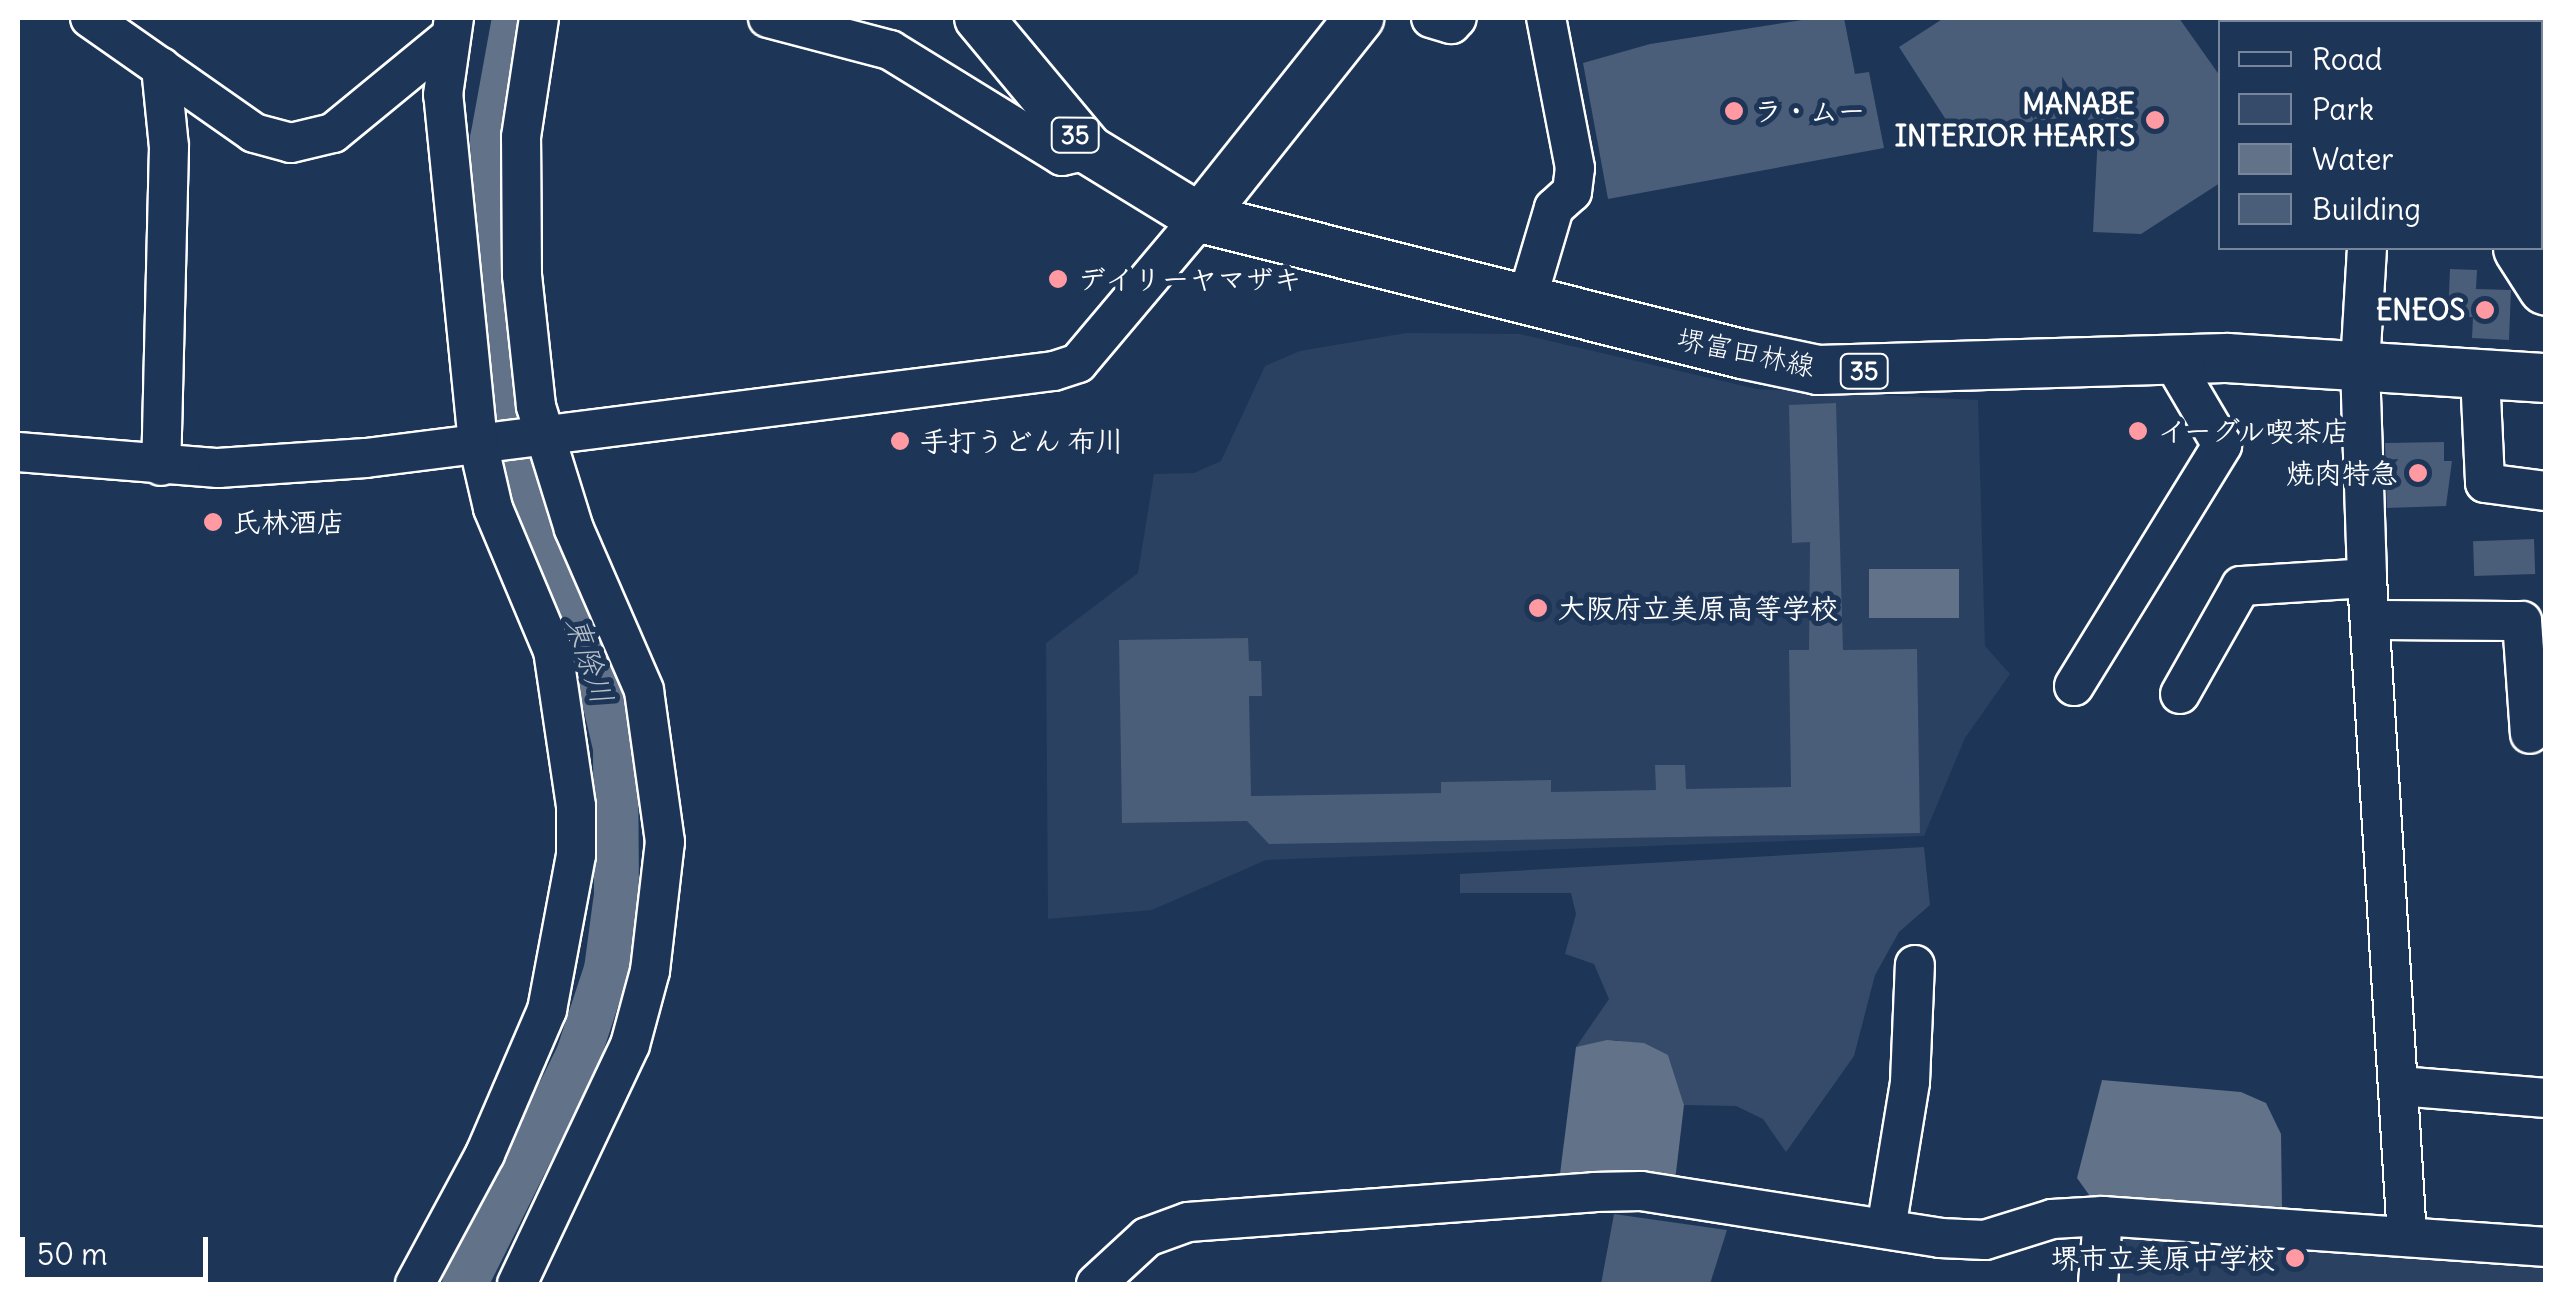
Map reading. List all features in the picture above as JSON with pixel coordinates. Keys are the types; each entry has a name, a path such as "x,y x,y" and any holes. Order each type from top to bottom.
{"highway":[{"path":"2523,250 2546,287"}],"main road":[{"name":"堺富田林線","path":"979,18 1089,150 1200,218 1818,370 2172,360 2360,365 2546,378"},
{"path":"1200,218 1359,18"}],"street":[{"path":"90,18 254,134 291,143 333,133 450,29"},
{"path":"147,18 168,147 161,466"},
{"path":"517,1284 630,1045 650,971 664,842 644,690 538,436 526,330 520,196 526,82 539,18"},
{"path":"768,18 890,50 1062,156 1089,150"},
{"path":"1431,18 1451,24 1457,18"},
{"path":"1527,299 1554,208 1572,192 1575,168 1546,18"},
{"path":"414,1284 485,1154 548,1010 576,855 576,806 553,651 493,508 443,95 450,29"},
{"path":"18,452 161,466 366,458 1066,367 1078,363 1200,218"},
{"path":"2367,250 2360,365 2367,578 2407,1237"},
{"path":"2074,686 2222,445 2172,360"},
{"path":"2480,375 2484,483 2546,491"},
{"path":"2180,694 2241,586 2367,578"},
{"path":"2370,620 2522,621 2530,734"},
{"path":"1886,1229 1910,1082 1915,965"},
{"path":"2400,1086 2546,1098"},
{"path":"1096,1284 1148,1237 1188,1222 1262,1212 1640,1191 1886,1229 1985,1240 2052,1219 2102,1216 2546,1247"},
{"path":"2098,1284 2102,1216"}],"shaded area":[{"name":"大阪府立美原高等学校","path":"1406,333 1520,334 1757,389 1978,400 1985,646 2010,674 1965,738 1924,836 1266,860 1152,910 1048,919 1046,643 1138,573 1154,474 1194,473 1221,461 1265,366 1300,351"},
{"name":"堺市立美原中学校","path":"2116,1233 2545,1262 2545,1284 2110,1284"}],"green space":[{"path":"1924,847 1930,905 1899,932 1875,975 1854,1056 1786,1152 1763,1119 1736,1106 1684,1105 1668,1055 1616,1040 1576,1047 1609,999 1594,964 1565,954 1576,914 1571,893 1460,893 1460,874"}],"water":[{"path":"1869,569 1959,569 1959,618 1869,618"},
{"path":"1607,1040 1644,1043 1668,1055 1684,1105 1675,1181 1560,1174 1576,1047"},
{"path":"2102,1080 2241,1092 2266,1103 2281,1134 2282,1207 2092,1199 2077,1178"}],"building":[{"name":"ラ・ムー","path":"1815,18 1844,18 1855,74 1869,72 1884,148 1608,199 1583,63 1650,44"},
{"name":"MANABE INTERIOR HEARTS","path":"1944,18 2179,18 2218,73 2218,184 2141,234 2093,232 2098,134 2085,115 1997,126 1961,143 1899,47"},
{"path":"2450,269 2477,270 2476,289 2511,290 2509,340 2472,338 2473,317 2448,316"},
{"path":"1836,403 1843,650 1917,649 1920,833 1269,844 1247,821 1122,823 1119,640 1248,638 1249,661 1261,661 1262,696 1249,696 1251,796 1441,793 1441,782 1551,780 1551,792 1656,790 1655,765 1685,765 1686,789 1791,787 1789,650 1809,650 1810,542 1792,543 1789,405"},
{"path":"2444,442 2444,461 2452,461 2446,506 2387,508 2385,443"},
{"path":"2534,539 2535,574 2474,576 2473,541"},
{"path":"1614,1214 1727,1230 1710,1284 1601,1284"}],"waterway":[{"name":"東除川","path":"464,1284 578,1054 606,969 616,894 615,747 596,666 518,472 505,409 492,139 514,18"}],"place":[{"name":"ラ・ムー","path":"1734,111"},
{"name":"MANABE INTERIOR HEARTS","path":"2155,120"},
{"name":"デイリーヤマザキ","path":"1058,279"},
{"name":"ENEOS","path":"2485,310"},
{"name":"イーグル喫茶店","path":"2138,431"},
{"name":"手打うどん 布川","path":"900,441"},
{"name":"焼肉特急","path":"2418,473"},
{"name":"氏林酒店","path":"213,522"},
{"name":"大阪府立美原高等学校","path":"1538,608"},
{"name":"堺市立美原中学校","path":"2295,1258"}]}
